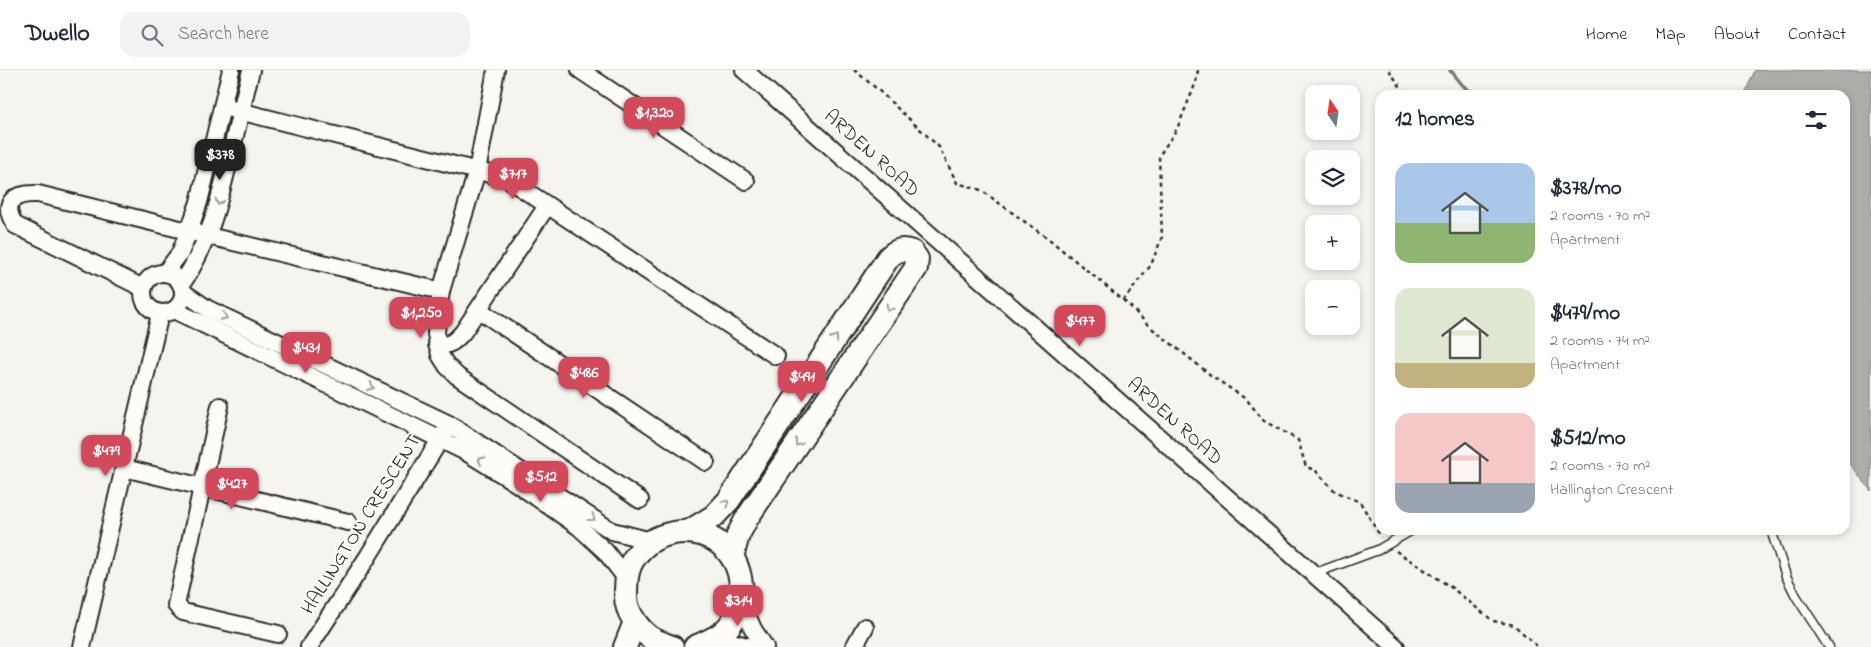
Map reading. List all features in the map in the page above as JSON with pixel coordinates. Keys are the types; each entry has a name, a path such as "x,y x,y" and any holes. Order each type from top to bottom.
{"main road":[{"path":"688,532 714,516 729,500 888,258 894,252 900,250 912,252 917,259 916,268 747,518 738,535 732,557"},
{"path":"672,647 651,638 634,622 626,601 626,578 634,557 651,541 672,532 695,532 716,541 732,557 741,578 741,601 732,622 716,638 695,647"},
{"path":"625,647 634,622"}],"street":[{"path":"165,273 180,253 199,202 231,70"},
{"path":"82,647 124,468 167,312 182,299 182,288 199,257 219,205 251,70"},
{"path":"496,70 477,171 441,291 437,319 437,345 440,355 457,376 640,500"},
{"path":"580,70 746,181"},
{"name":"ARDEN ROAD","path":"744,70 1396,647"},
{"path":"223,107 506,178 776,356"},
{"path":"143,288 14,225 9,217 11,201 15,196 24,193 38,194 441,291"},
{"path":"437,345 446,346 454,343 479,310 547,206"},
{"path":"626,578 605,551 580,527 493,468 466,452 167,312 153,312 144,302 143,288 151,276 165,273 177,279 182,288 208,309 449,424 612,531 651,541"},
{"path":"479,310 706,462"},
{"path":"220,406 176,605 183,612 278,634"},
{"name":"HALLINGTON CRESCENT","path":"310,647 449,424"},
{"path":"124,468 348,522"},
{"path":"741,601 753,629 765,647"},
{"path":"854,647 865,627"},
{"path":"716,638 751,647"}],"lane":[{"path":"1313,574 1378,550 1403,535"},
{"path":"1773,535 1786,576 1796,596 1829,647"}],"path":[{"path":"854,70 876,88 938,148 957,183 982,190 1050,240 1156,331 1212,376 1247,400 1264,421 1298,440 1306,467 1315,470 1334,491 1360,502 1375,527"},
{"path":"1123,301 1151,265 1162,237 1159,156 1176,129 1196,82 1198,70"},
{"path":"1389,70 1403,90"},
{"path":"1380,535 1386,545 1452,588 1493,621 1514,625 1538,647"}],"shaded area":[{"path":"1755,70 1871,70 1871,491 1850,464 1850,90 1746,90"}],"waterway":[{"path":"1450,70 1468,90"}]}
